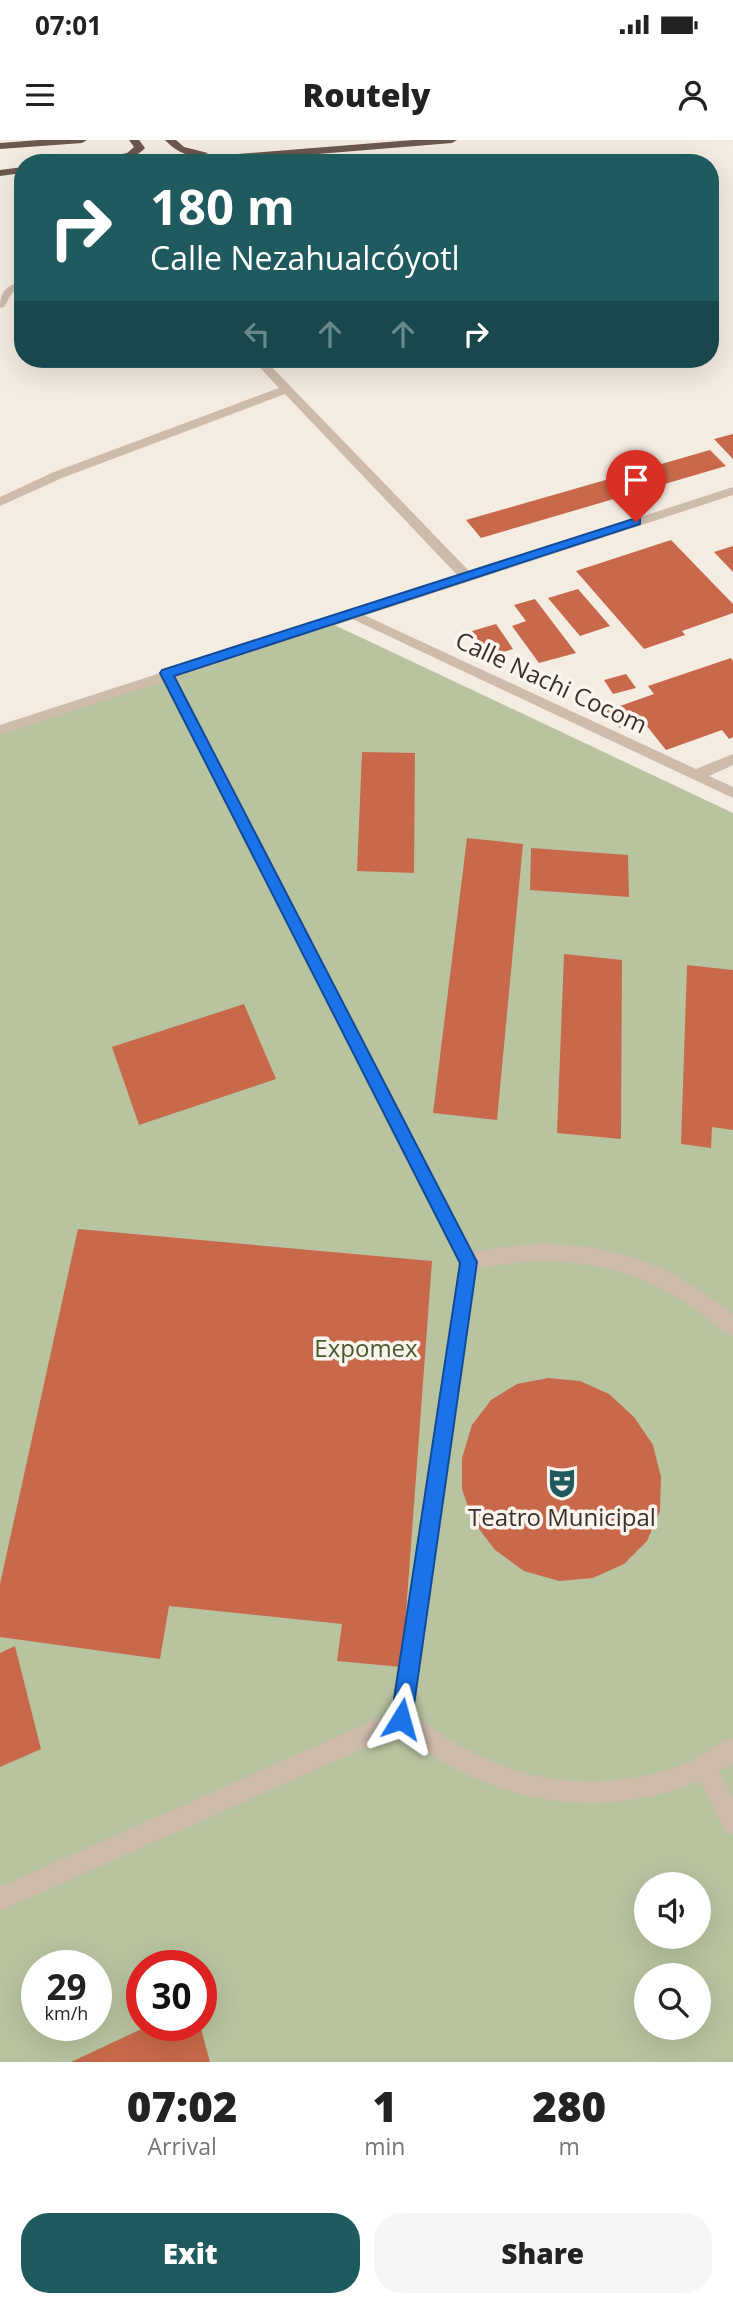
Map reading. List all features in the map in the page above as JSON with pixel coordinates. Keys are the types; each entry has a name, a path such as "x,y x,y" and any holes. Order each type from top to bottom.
{"highway":[{"path":"0,146 82,140"},
{"path":"133,154 140,148 134,140"},
{"path":"170,140 181,150 232,154"},
{"path":"279,154 452,140"}],"street":[{"path":"0,305 8,291 14,288"},
{"path":"267,368 466,576"},
{"path":"0,502 58,475 286,388"},
{"path":"0,730 351,613 733,491"},
{"name":"Calle Nachi Cocom","path":"351,613 733,793"},
{"path":"167,673 468,1262 401,1719"},
{"path":"695,776 733,759"},
{"path":"468,1262 510,1253 554,1251 599,1256 642,1270 684,1290 733,1327"},
{"path":"401,1719 421,1737 468,1767 521,1786 576,1795 629,1792 681,1777 733,1748"},
{"path":"0,1899 401,1719"},
{"path":"704,1765 733,1823"}],"green space":[{"name":"Expomex","path":"326,621 733,813 733,2062 0,2062 0,733"}],"building":[{"path":"733,434 733,459 714,439"},
{"path":"710,450 726,466 481,538 466,520"},
{"path":"671,540 733,604 733,613 682,631 685,635 644,649 576,571"},
{"path":"733,546 733,572 714,552"},
{"path":"578,589 610,626 580,636 548,598"},
{"path":"535,599 576,653 539,663 512,626 526,621 514,605"},
{"path":"496,624 513,649 489,656 472,631"},
{"path":"731,658 733,737 729,739 722,730 666,750 642,720 620,728 606,711 654,694 648,686"},
{"path":"626,674 636,688 613,694 604,680"},
{"path":"362,752 415,753 414,873 357,871"},
{"path":"467,838 523,844 497,1120 433,1113"},
{"path":"531,848 628,855 629,897 530,890"},
{"path":"564,954 622,960 621,1139 557,1133"},
{"path":"687,965 733,970 733,1130 712,1127 711,1148 681,1144"},
{"path":"244,1004 276,1079 139,1125 112,1047"},
{"path":"78,1229 432,1261 402,1667 337,1661 342,1624 169,1606 160,1659 0,1637 0,1584"},
{"name":"Teatro Municipal","path":"548,1378 580,1381 609,1394 634,1417 653,1445 661,1477 660,1511 647,1541 624,1564 593,1578 559,1581 524,1571 495,1550 473,1521 462,1489 462,1458 472,1425 491,1400 517,1384"},
{"path":"15,1646 41,1749 0,1767 0,1653"},
{"path":"126,2036 126,2041 204,2041 210,2062 71,2062"}],"place":[{"name":"Teatro Municipal","path":"562,1483"}],"route":[{"path":"401,1719 468,1262 167,673 636,522"}]}
